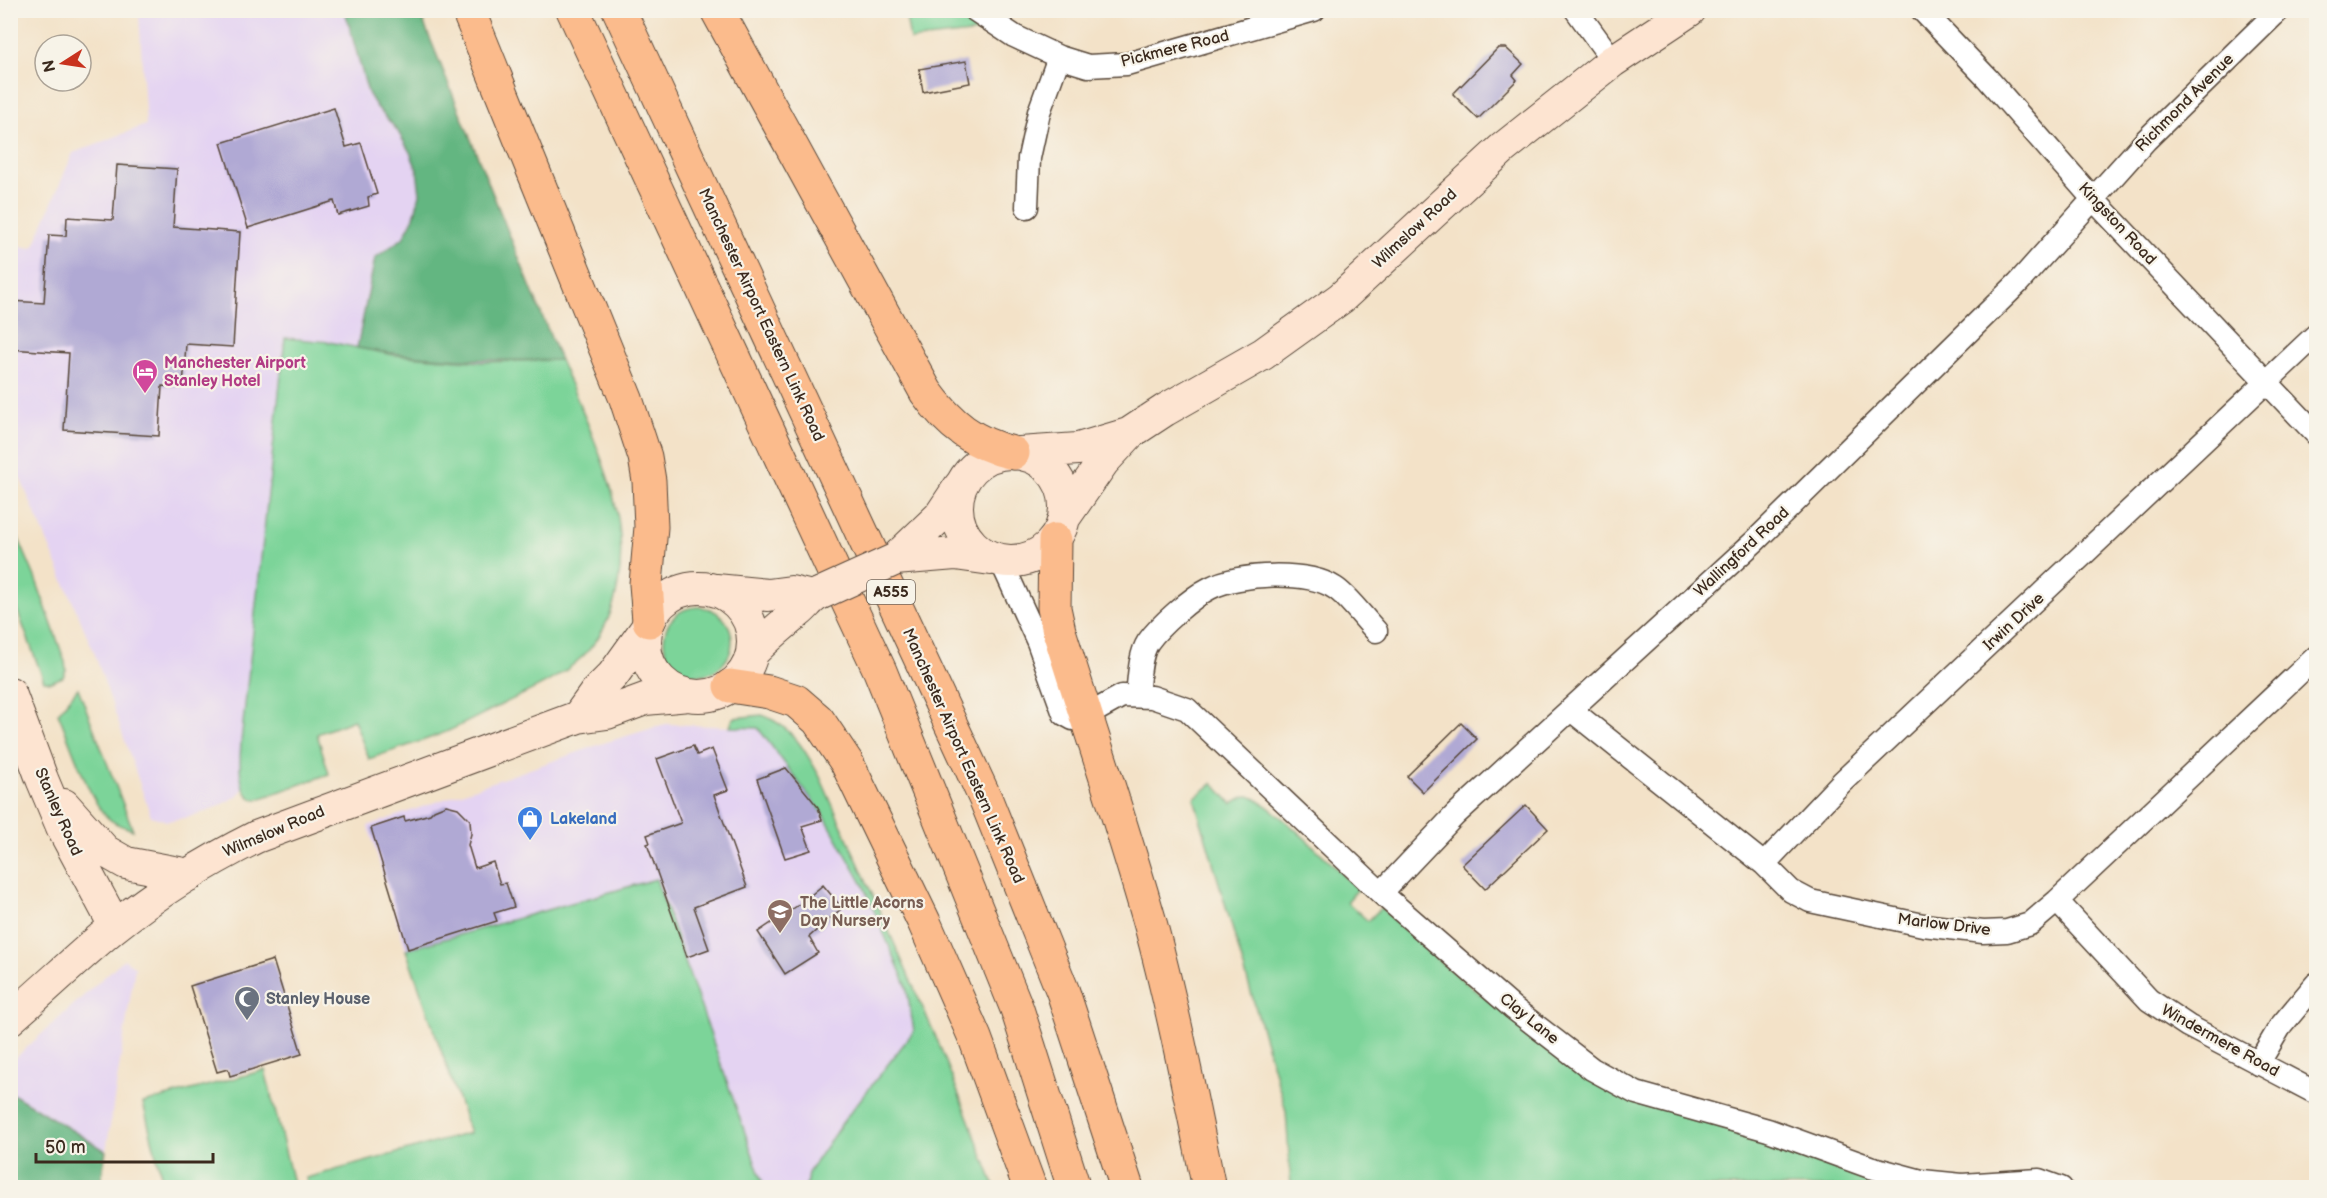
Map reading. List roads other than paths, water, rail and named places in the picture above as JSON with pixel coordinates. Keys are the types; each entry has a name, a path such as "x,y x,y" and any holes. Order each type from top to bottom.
{"highway":[{"path":"468,10 626,399 645,458 651,527 646,584 647,625"},
{"name":"A555","path":"573,10 880,671 1017,1009 1074,1188"},
{"name":"Manchester Airport Eastern Link Road","path":"619,10 986,800 1063,992 1127,1188"},
{"path":"717,10 926,392 938,409 965,434 994,448 1016,453"},
{"path":"1059,529 1054,608 1086,716 1118,811 1151,929 1181,1052 1209,1188"},
{"path":"730,686 769,692 796,701 818,720 847,764 924,922 975,1038 1030,1188"}],"main road":[{"name":"Wilmslow Road","path":"1059,529 1103,462 1130,433 1165,410 1263,354 1341,298 1502,149 1613,61 1690,10"},
{"name":"Wilmslow Road","path":"1016,453 1078,449 1130,433"},
{"path":"647,625 644,646 654,673 672,689 688,695 709,695 730,686 744,672 752,653 770,634 800,611 816,595 895,559 940,516 970,470 982,460 995,455 1016,453 1042,462 1059,483 1064,497 1059,529 1040,553 1028,559 1015,562 955,554 895,559"},
{"path":"961,485 956,513 960,527 976,550 997,560"},
{"path":"578,717 596,692 613,675 657,607 670,595 687,588 703,587 768,595 791,592 816,595"},
{"path":"715,590 728,596 739,605 747,617 752,630 752,653"},
{"name":"Stanley Road","path":"10,693 63,829 115,926"},
{"name":"Wilmslow Road","path":"10,1019 115,926 189,875 256,837 578,717 607,713 645,699 688,695"},
{"path":"42,779 105,851 126,863 189,875"}],"street":[{"name":"Pickmere Road","path":"975,10 1014,36 1059,57 1088,66 1127,64 1314,10"},
{"path":"1576,10 1613,61"},
{"name":"Kingston Road","path":"1922,10 1987,78 2094,200 2316,434"},
{"name":"Richmond Avenue","path":"2094,200 2146,140 2279,10"},
{"path":"1027,207 1029,158 1039,112 1059,57"},
{"name":"Wallingford Road","path":"1381,893 1455,815 1755,541 2018,283 2094,200"},
{"name":"Irwin Drive","path":"1764,864 1842,782 2316,335"},
{"path":"997,560 1012,580 1038,642 1064,714 1073,719 1086,716"},
{"path":"1137,696 1142,661 1148,643 1187,603 1211,587 1272,575 1298,576 1335,588 1376,631"},
{"name":"Marlow Drive","path":"1571,710 1764,864 1791,891 1810,901 1923,925 1983,932 2007,931 2030,924 2057,901 2316,657"},
{"name":"Clay Lane","path":"1086,716 1122,696 1152,697 1187,709 1381,893 1514,1008 1611,1081 1636,1093 1768,1130 1870,1167 1922,1181 1962,1185 2039,1180 2061,1188"},
{"name":"Windermere Road","path":"2057,901 2149,1000 2188,1026 2316,1093"},
{"path":"2258,1064 2280,1027 2316,984"}],"place":[{"name":"Manchester Airport Stanley Hotel","path":"145,395"},
{"name":"Lakeland","path":"530,842"},
{"name":"The Little Acorns Day Nursery","path":"780,935"},
{"name":"Stanley House","path":"247,1022"}]}
